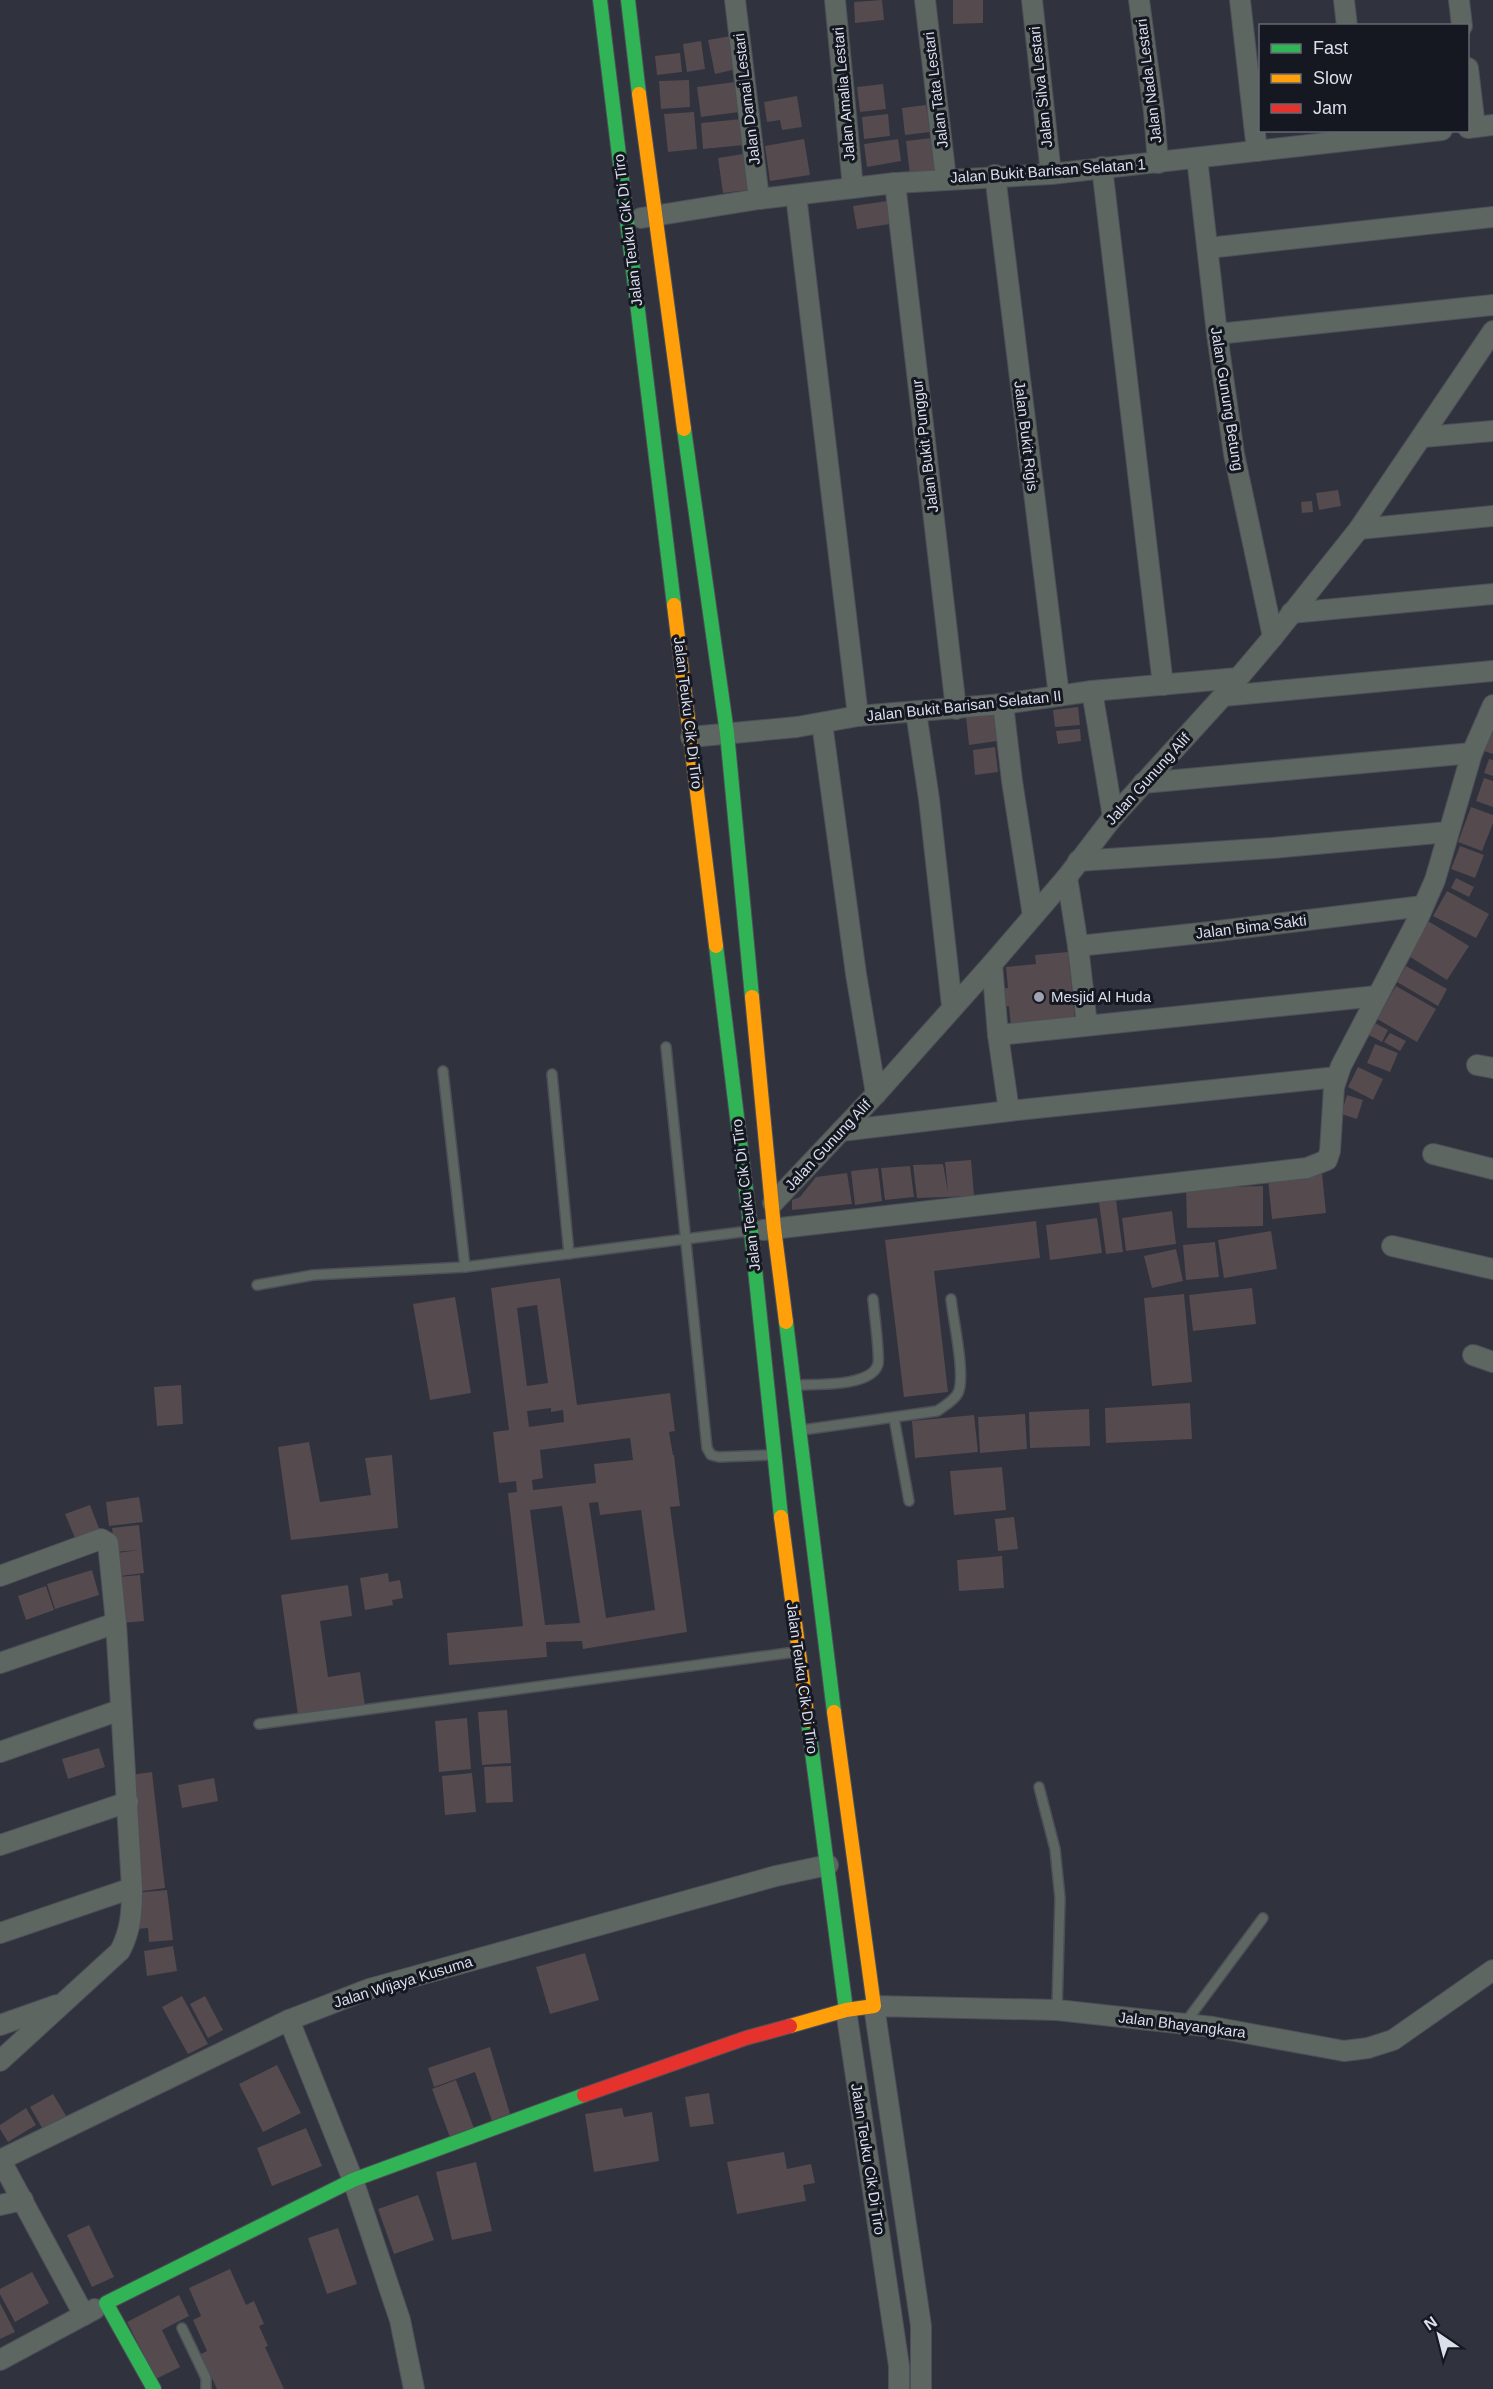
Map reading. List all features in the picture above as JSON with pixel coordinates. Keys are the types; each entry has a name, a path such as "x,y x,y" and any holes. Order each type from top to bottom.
{"street":[{"name":"Jalan Teuku Cik Di Tiro","path":"600,0 751,1231 773,1455 797,1651 846,2010 899,2366 899,2389"},
{"name":"Jalan Teuku Cik Di Tiro","path":"628,0 654,215 727,733 774,1228 792,1385 840,1760 921,2325 921,2389"},
{"name":"Jalan Damai Lestari","path":"735,0 759,199"},
{"name":"Jalan Amalia Lestari","path":"835,0 853,188"},
{"name":"Jalan Tata Lestari","path":"926,0 946,179"},
{"name":"Jalan Silva Lestari","path":"1032,0 1051,174"},
{"name":"Jalan Nada Lestari","path":"1139,0 1154,112 1158,163"},
{"path":"1240,0 1257,151"},
{"path":"1344,0 1347,24"},
{"path":"1459,0 1462,24"},
{"path":"1469,79 1478,126"},
{"name":"Jalan Bukit Barisan Selatan 1","path":"626,221 759,199 895,183 995,175 1051,174 1257,151 1360,135 1409,132"},
{"name":"Jalan Gunung Betung","path":"1197,158 1217,334 1234,454 1273,637"},
{"path":"1102,167 1163,685"},
{"name":"Jalan Bukit Rigis","path":"995,175 1059,696"},
{"name":"Jalan Bukit Punggur","path":"895,183 956,709"},
{"path":"796,195 858,716"},
{"path":"1208,248 1493,217"},
{"path":"1217,334 1493,305"},
{"name":"Jalan Gunung Alif","path":"772,1203 876,1094 952,1006 992,964 1067,877 1113,817 1273,637 1359,529 1493,331"},
{"path":"1423,437 1493,431"},
{"path":"1359,529 1493,516"},
{"path":"1291,613 1493,594"},
{"path":"1222,696 1493,671"},
{"name":"Jalan Bukit Barisan Selatan II","path":"692,737 822,723 858,716 956,709 1092,692 1237,678"},
{"path":"1092,692 1113,817"},
{"path":"1003,704 1012,781 1033,916"},
{"path":"751,1231 1307,1168 1327,1160 1330,1151 1334,1087 1341,1066 1435,880 1472,753 1493,705"},
{"path":"916,712 929,799 952,1006"},
{"path":"822,723 854,962 876,1094"},
{"path":"1143,783 1472,753"},
{"path":"1078,861 1272,848 1448,832"},
{"path":"1067,877 1087,1025"},
{"name":"Jalan Bima Sakti","path":"1078,946 1423,906"},
{"path":"992,964 998,1035 1009,1111"},
{"path":"998,1035 1377,996"},
{"path":"841,1131 1337,1077"},
{"path":"1434,1154 1493,1169"},
{"path":"1392,1246 1493,1269"},
{"path":"1473,1355 1493,1362"},
{"path":"0,1576 104,1539 108,1543 116,1623 132,1888 132,1921 128,1937 120,1951 0,2061"},
{"path":"0,1663 116,1623"},
{"path":"0,1752 120,1710"},
{"path":"814,1765 840,1760"},
{"path":"0,1845 128,1802"},
{"name":"Jalan Wijaya Kusuma","path":"0,2159 289,2020 369,1989 765,1879 828,1865"},
{"path":"0,1934 132,1888"},
{"name":"Jalan Bhayangkara","path":"106,2303 353,2180 493,2127 746,2038 846,2010 874,2006 1057,2010 1185,2023 1344,2051 1368,2048 1394,2040 1493,1970"},
{"path":"0,2025 67,2002"},
{"path":"289,2020 353,2180 400,2320 414,2389"},
{"path":"0,2159 84,2315"},
{"path":"0,2205 23,2200"},
{"path":"0,2360 106,2303 154,2389"}],"lane":[{"path":"666,1047 707,1448 711,1455 719,1458 773,1455"},
{"path":"443,1071 465,1268"},
{"path":"552,1074 569,1254"},
{"path":"257,1285 313,1275 465,1268 751,1231"},
{"path":"792,1385 861,1380 871,1375 878,1364 873,1299"},
{"path":"798,1431 937,1411 950,1403 958,1393 961,1377 951,1299"},
{"path":"894,1418 909,1501"},
{"path":"259,1724 797,1651"},
{"path":"1039,1787 1055,1849 1060,1898 1057,2010"},
{"path":"1185,2023 1263,1918"},
{"path":"182,2328 206,2378 206,2389"}],"building":[{"path":"882,0 884,20 855,23 854,2"},
{"path":"953,0 983,0 983,23 953,24"},
{"path":"731,36 737,69 715,74 708,40"},
{"path":"701,41 705,69 687,72 683,44"},
{"path":"680,53 682,72 657,75 655,56"},
{"path":"689,80 690,107 661,109 659,81"},
{"path":"735,82 739,112 701,117 697,87"},
{"path":"883,84 886,109 860,112 857,87"},
{"path":"797,96 802,127 782,130 780,120 767,122 764,102"},
{"path":"926,105 930,132 905,135 902,108"},
{"path":"694,112 697,149 668,152 664,114"},
{"path":"888,114 890,136 864,139 862,117"},
{"path":"742,119 744,145 703,149 701,123"},
{"path":"932,138 937,171 910,175 906,141"},
{"path":"804,139 810,175 770,181 765,146"},
{"path":"898,139 901,161 867,167 864,144"},
{"path":"743,154 748,190 723,193 718,158"},
{"path":"887,201 890,224 857,229 853,206"},
{"path":"1338,490 1341,506 1319,510 1316,493"},
{"path":"1312,501 1313,512 1302,513 1301,502"},
{"path":"1078,707 1080,725 1055,727 1053,710"},
{"path":"994,714 997,741 969,745 966,717"},
{"path":"1493,727 1493,754 1481,750"},
{"path":"1080,729 1081,741 1058,744 1056,731"},
{"path":"995,747 998,772 975,775 973,750"},
{"path":"1489,759 1493,760 1493,776 1484,773"},
{"path":"1484,778 1493,781 1493,807 1476,801"},
{"path":"1471,807 1493,815 1493,823 1482,851 1458,842"},
{"path":"1460,846 1484,855 1475,878 1451,869"},
{"path":"1456,878 1474,887 1469,897 1451,888"},
{"path":"1447,891 1489,914 1476,938 1433,916"},
{"path":"1428,921 1469,946 1447,980 1407,955"},
{"name":"Mesjid Al Huda","path":"1068,952 1075,1020 1011,1026 1004,988 1008,988 1006,967 1036,964 1035,955"},
{"path":"1406,966 1447,989 1438,1006 1397,982"},
{"path":"1396,986 1436,1009 1417,1042 1377,1019"},
{"path":"1373,1022 1388,1030 1382,1042 1367,1034"},
{"path":"1390,1033 1406,1041 1400,1051 1384,1042"},
{"path":"1375,1044 1398,1053 1390,1072 1367,1063"},
{"path":"1358,1067 1383,1079 1373,1100 1348,1087"},
{"path":"1347,1095 1363,1100 1357,1119 1341,1114"},
{"path":"971,1160 974,1196 917,1198 913,1165 943,1164 948,1192 945,1162"},
{"path":"910,1166 914,1197 885,1200 881,1168"},
{"path":"878,1168 882,1201 855,1205 851,1171"},
{"path":"847,1173 852,1204 792,1210 792,1200 800,1197 816,1177"},
{"path":"1322,1173 1326,1213 1272,1219 1268,1179"},
{"path":"1263,1186 1263,1226 1187,1228 1186,1188"},
{"path":"1116,1200 1123,1252 1106,1254 1099,1202"},
{"path":"1172,1211 1176,1244 1126,1251 1122,1218"},
{"path":"1097,1218 1102,1253 1050,1260 1046,1225"},
{"path":"1036,1221 1040,1258 934,1271 948,1392 904,1397 885,1240"},
{"path":"1271,1231 1277,1269 1224,1278 1218,1240"},
{"path":"1215,1242 1219,1277 1186,1280 1183,1245"},
{"path":"1176,1249 1183,1281 1152,1288 1144,1256"},
{"path":"560,1278 577,1405 670,1393 675,1431 669,1432 680,1506 670,1507 687,1632 583,1649 582,1641 546,1642 547,1657 449,1665 447,1633 523,1626 508,1493 517,1492 516,1481 499,1483 493,1432 509,1430 491,1288","holes":["537,1305 548,1383 527,1386 517,1308","551,1408 551,1412 563,1410 564,1422 529,1427 527,1411","630,1438 633,1460 594,1464 596,1483 533,1490 532,1480 543,1478 540,1450","598,1502 600,1515 641,1510 655,1610 606,1618 589,1503","562,1506 580,1623 545,1625 530,1510"]},
{"path":"1252,1288 1256,1324 1193,1331 1189,1295"},
{"path":"1184,1294 1192,1382 1152,1386 1144,1298"},
{"path":"455,1297 471,1393 430,1400 413,1304"},
{"path":"181,1385 183,1424 157,1426 154,1387"},
{"path":"1190,1403 1192,1439 1106,1443 1105,1408"},
{"path":"1089,1409 1090,1446 1030,1448 1029,1412"},
{"path":"1025,1414 1027,1449 980,1453 978,1417"},
{"path":"974,1415 978,1452 915,1458 912,1421"},
{"path":"309,1442 320,1502 371,1495 365,1458 392,1455 398,1528 291,1540 278,1447"},
{"path":"1002,1467 1006,1510 954,1515 950,1471"},
{"path":"139,1497 143,1522 109,1526 106,1502"},
{"path":"90,1505 102,1536 78,1545 65,1514"},
{"path":"1014,1517 1018,1549 998,1551 995,1519"},
{"path":"139,1525 144,1573 120,1576 117,1553 138,1550 115,1552 112,1528"},
{"path":"1002,1556 1004,1588 959,1591 957,1560"},
{"path":"92,1570 99,1595 55,1609 47,1584"},
{"path":"388,1573 389,1582 400,1580 403,1598 392,1600 393,1605 365,1610 360,1578"},
{"path":"140,1575 144,1621 122,1623 118,1577"},
{"path":"348,1585 352,1616 320,1621 328,1677 360,1672 365,1706 298,1715 281,1595"},
{"path":"46,1586 54,1610 26,1620 18,1596"},
{"path":"507,1710 511,1763 482,1765 478,1712"},
{"path":"467,1718 471,1769 439,1772 435,1721"},
{"path":"99,1748 105,1767 68,1779 62,1759"},
{"path":"511,1766 513,1802 486,1803 484,1767"},
{"path":"152,1772 165,1888 143,1891 130,1775"},
{"path":"472,1773 476,1812 445,1815 442,1776"},
{"path":"214,1778 218,1801 182,1808 178,1785"},
{"path":"167,1890 173,1940 149,1942 148,1928 137,1929 134,1893"},
{"path":"173,1946 177,1971 147,1976 144,1951"},
{"path":"585,1953 599,2000 550,2014 536,1967"},
{"path":"182,1996 208,2044 188,2054 162,2007"},
{"path":"205,1996 223,2030 208,2038 190,2004"},
{"path":"490,2047 511,2117 493,2124 475,2072 434,2087 428,2068"},
{"path":"277,2065 301,2113 263,2132 239,2084"},
{"path":"456,2080 475,2131 451,2140 432,2089"},
{"path":"709,2093 714,2124 690,2127 685,2097"},
{"path":"53,2094 68,2119 45,2133 30,2107"},
{"path":"26,2108 36,2125 8,2142 0,2125"},
{"path":"622,2108 624,2117 652,2112 659,2161 594,2172 585,2114"},
{"path":"306,2128 322,2166 272,2186 257,2148"},
{"path":"784,2152 787,2169 811,2164 815,2183 803,2185 806,2201 737,2214 727,2162"},
{"path":"476,2162 492,2231 452,2240 436,2172"},
{"path":"418,2195 434,2240 394,2254 378,2209"},
{"path":"89,2225 114,2277 92,2287 67,2235"},
{"path":"338,2228 357,2284 327,2294 308,2238"},
{"path":"230,2269 246,2305 254,2301 264,2324 259,2326 268,2346 265,2347 284,2389 217,2389 201,2354 207,2351 193,2320 201,2316 189,2288"},
{"path":"32,2272 49,2303 15,2322 0,2294 0,2289"},
{"path":"179,2295 189,2316 162,2330 180,2367 156,2379 127,2322"},
{"path":"0,2303 15,2332 0,2339"}],"traffic: fast":[{"path":"600,0 674,605"},
{"path":"628,0 639,94"},
{"path":"684,429 727,733 752,997"},
{"path":"716,946 751,1231 781,1517"},
{"path":"786,1322 834,1712"},
{"path":"808,1721 846,2010"},
{"path":"154,2389 106,2303 353,2180 584,2095"}],"traffic: slow":[{"path":"639,94 684,429"},
{"path":"674,605 716,946"},
{"path":"752,997 774,1228 786,1322"},
{"path":"781,1517 808,1721"},
{"path":"790,2026 846,2010 874,2006 834,1712"}],"traffic: jam":[{"path":"584,2095 746,2038 790,2026"}],"place":[{"name":"Mesjid Al Huda","path":"1039,997"}]}
